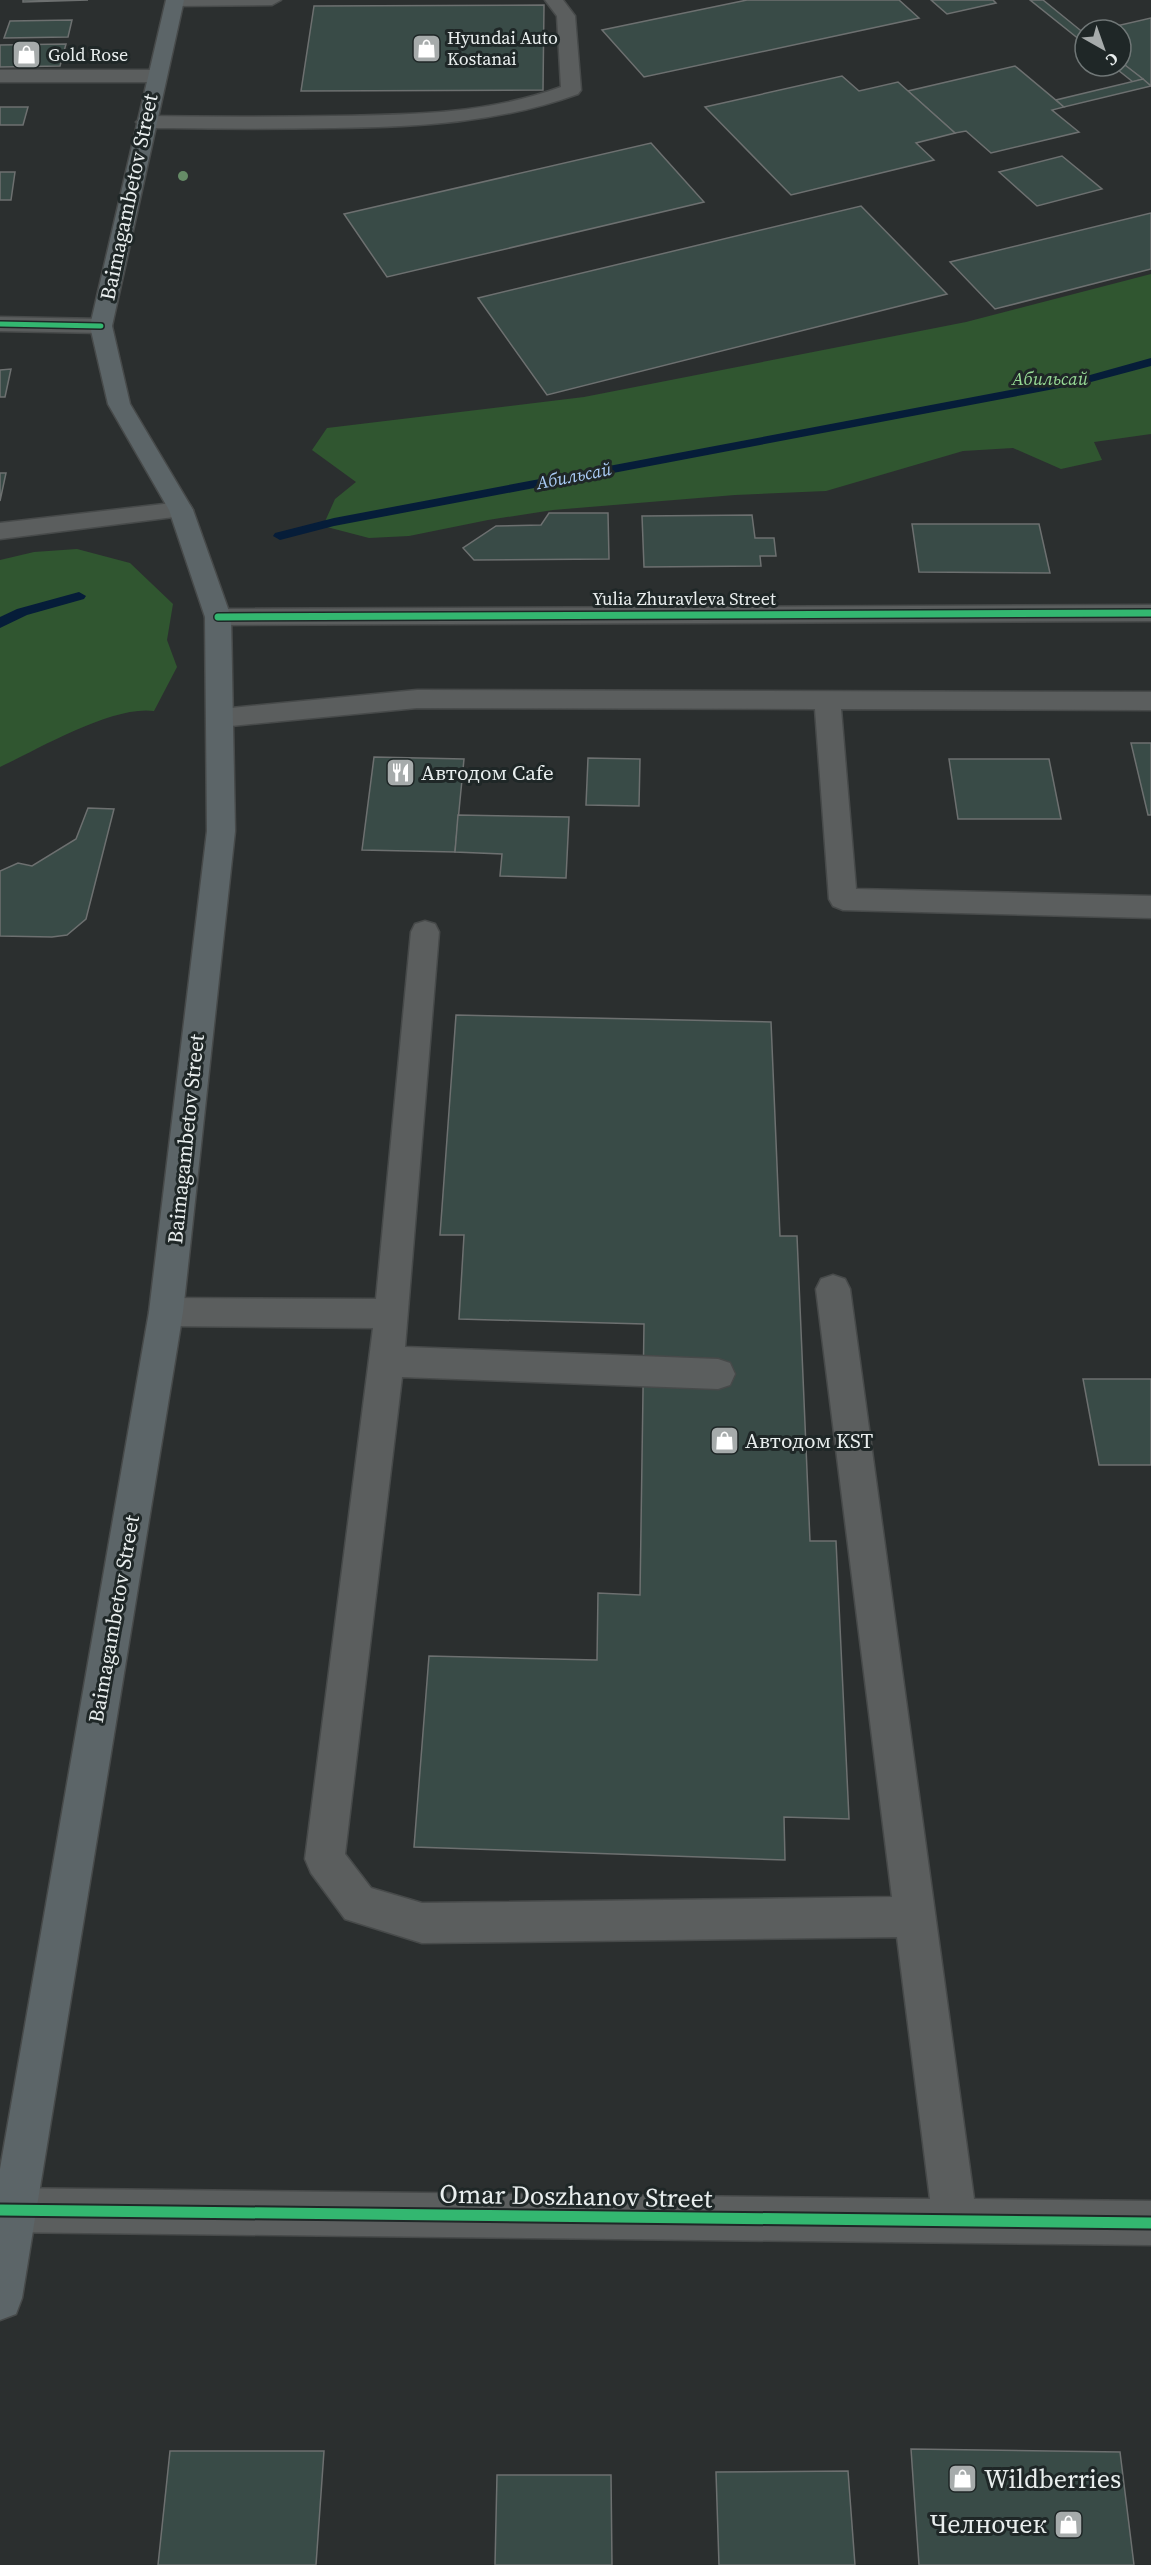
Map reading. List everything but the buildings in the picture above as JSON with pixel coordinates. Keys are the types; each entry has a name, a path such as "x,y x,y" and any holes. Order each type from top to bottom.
{"main road":[{"name":"Baimagambetov Street","path":"0,2298 7,2210 166,1312 221,831 218,617 181,510 118,404 101,326 156,76 175,1"}],"street":[{"path":"175,1 272,0"},
{"path":"146,122 419,121 488,115 540,103 571,90 566,16 554,0"},
{"path":"0,76 156,76"},
{"path":"0,324 101,326"},
{"path":"0,531 181,510"},
{"name":"Yulia Zhuravleva Street","path":"218,617 1151,613"},
{"path":"220,718 417,699 1151,701"},
{"path":"827,700 843,899 1151,907"},
{"path":"425,932 387,1361 325,1859 359,1905 422,1923 915,1917"},
{"path":"833,1289 955,2222"},
{"path":"166,1312 391,1314"},
{"path":"387,1361 718,1374"},
{"name":"Omar Doszhanov Street","path":"7,2210 1151,2223"}],"green space":[{"name":"Абильсай","path":"1151,274 1151,434 1094,442 1102,460 1061,469 1013,448 963,451 826,491 735,495 553,510 409,536 369,538 323,526 335,499 356,482 312,450 327,428 584,397 966,322"},
{"path":"77,549 130,563 173,604 167,640 177,667 154,711 137,711 97,721 0,767 0,560 34,552"}],"waterway":[{"name":"Абильсай","path":"280,536 334,522 1091,378 1151,362"},
{"name":"Абильсай","path":"0,623 22,612 79,596"}],"cycle path":[{"path":"0,324 101,326"},
{"path":"218,617 1151,613"},
{"path":"0,2210 1151,2223"}],"place":[{"name":"Hyundai Auto Kostanai","path":"426,48"},
{"name":"Gold Rose","path":"27,55"},
{"name":"Автодом Cafe","path":"400,773"},
{"name":"Автодом KST","path":"724,1441"},
{"name":"Wildberries","path":"963,2479"},
{"name":"Челночек","path":"1068,2524"}]}
